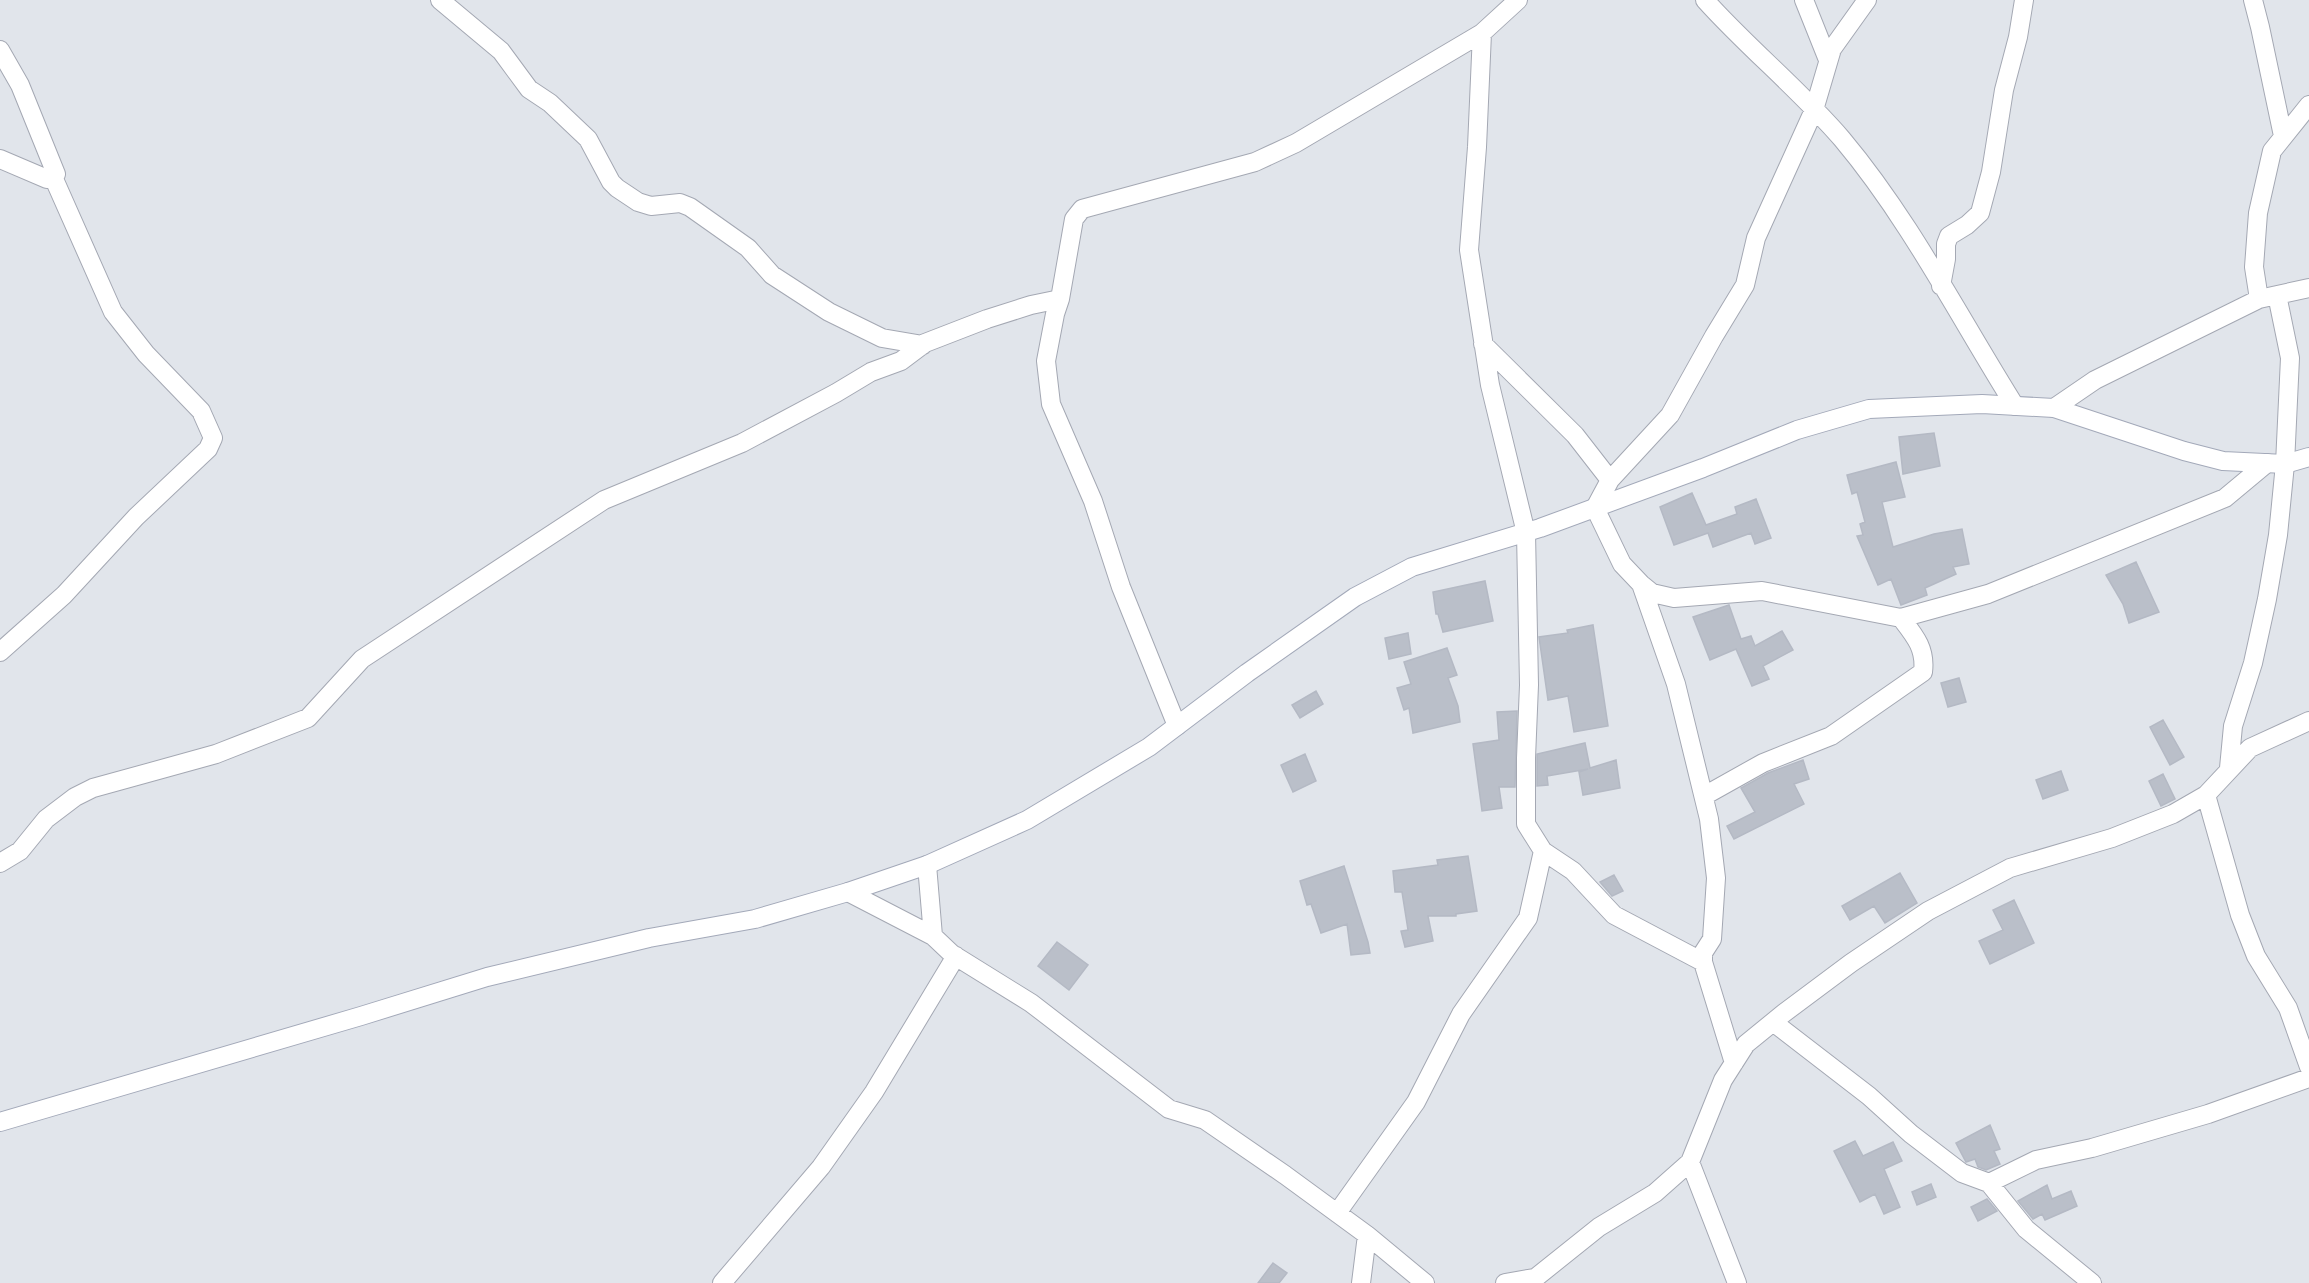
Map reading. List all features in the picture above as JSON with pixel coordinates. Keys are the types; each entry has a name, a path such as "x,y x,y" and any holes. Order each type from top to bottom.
{"street":[{"path":"440,0 501,51 530,89 550,103 588,139 611,182 617,188 638,202 651,206 680,203 690,207 748,248 772,275 829,312 882,338 923,345"},
{"path":"1177,726 1121,587 1093,501 1051,404 1046,360 1060,299 1074,219 1082,209 1255,162 1296,143 1482,33 1518,0"},
{"path":"1705,0 1841,139 1899,216 2015,406"},
{"path":"1804,0 1828,60"},
{"path":"1594,508 1610,480 1670,415 1745,285 1756,238 1814,110 1828,60 1842,32 1860,12 1867,0"},
{"path":"1941,286 1949,236 1967,225 1980,213 1991,172 2004,90 2018,37 2024,0"},
{"path":"2253,0 2283,136"},
{"path":"1482,33 1477,147 1469,250 1490,385 1526,533 1530,685 1526,758 1526,824 1543,851 1573,871 1614,915 1703,962"},
{"path":"0,50 20,85 45,143 56,174 54,179 113,312 146,354 201,411 213,438 208,449 136,517 64,595 0,652"},
{"path":"2259,299 2254,267 2258,213 2272,151 2309,105"},
{"path":"0,159 47,179 54,179"},
{"path":"2054,408 2095,380 2259,299 2309,288"},
{"path":"2229,768 2233,726 2253,663 2278,535 2276,464 2290,358 2277,295"},
{"path":"0,863 20,851 46,819 75,797 93,788 216,754 308,718 362,659 604,500 742,443 871,372 901,361 923,345 998,316 1031,305 1060,299"},
{"path":"1483,344 1575,435 1610,480"},
{"path":"0,1122 488,977 649,938 755,919 848,892 927,865 1027,820 1149,747 1247,673 1355,597 1412,567 1526,533 1703,468 1797,430 1869,409 1982,404 2054,408 2149,437 2184,451 2223,461 2276,464 2309,457"},
{"path":"1594,508 1622,564 1652,593 1674,598 1762,591 1901,618 1988,594 2225,498 2276,464"},
{"path":"1641,584 1676,684 1709,819 1716,878 1712,939 1703,953 1703,962 1734,1063"},
{"path":"1704,796 1763,763 1831,736 1923,672 1924,660 1920,644 1901,618"},
{"path":"1505,1283 1531,1280 1599,1227 1655,1193 1690,1162 1723,1080 1746,1044 1851,963 1928,911 2010,867 2112,838 2173,814 2205,795 2250,748 2309,721"},
{"path":"2205,795 2240,915 2256,956 2288,1008 2309,1067"},
{"path":"1336,1213 1416,1102 1461,1014 1528,918 1543,851"},
{"path":"927,865 933,936"},
{"path":"848,892 933,936 956,957 1031,1003 1169,1109 1205,1120 1366,1235 1417,1282"},
{"path":"722,1283 821,1167 874,1092 956,957"},
{"path":"1773,1022 1869,1096 1911,1134 1962,1173 1989,1183 2026,1228 2092,1283"},
{"path":"1989,1183 2036,1160 2092,1148 2208,1114 2309,1078"},
{"path":"1690,1162 1737,1283"},
{"path":"1361,1283 1366,1235"}],"building":[{"path":"1934,433 1940,466 1903,474 1899,437"},
{"path":"1896,462 1905,497 1882,502 1893,547 1934,534 1962,529 1969,564 1953,567 1956,574 1925,588 1927,595 1901,605 1891,579 1878,585 1857,536 1863,535 1860,524 1865,522 1857,492 1852,494 1847,475"},
{"path":"1692,493 1706,525 1737,514 1735,507 1756,499 1771,538 1755,544 1751,533 1713,547 1708,533 1674,545 1660,507"},
{"path":"2136,562 2159,612 2129,623 2123,604 2106,575"},
{"path":"1485,581 1493,621 1443,632 1438,614 1436,614 1433,592"},
{"path":"1729,605 1741,639 1751,636 1755,646 1782,631 1793,650 1763,666 1769,679 1752,686 1736,649 1710,660 1693,617"},
{"path":"1593,625 1608,726 1574,732 1568,696 1548,700 1539,637 1568,633 1567,630"},
{"path":"1408,633 1411,654 1389,659 1385,638"},
{"path":"1447,648 1457,675 1448,678 1458,706 1460,722 1413,733 1409,708 1404,710 1397,688 1411,684 1404,662"},
{"path":"1959,678 1966,702 1948,707 1941,683"},
{"path":"1316,691 1323,704 1300,718 1292,705"},
{"path":"1517,711 1515,787 1499,787 1502,808 1482,811 1473,744 1499,740 1497,712"},
{"path":"2163,720 2184,757 2170,765 2150,727"},
{"path":"1585,743 1590,768 1616,760 1620,788 1583,795 1579,772 1588,769 1547,776 1548,785 1537,786 1537,754"},
{"path":"1305,754 1316,781 1293,792 1281,765"},
{"path":"1803,760 1809,779 1794,784 1804,804 1734,839 1727,826 1755,812 1741,788 1768,773"},
{"path":"2061,771 2068,790 2043,799 2036,780"},
{"path":"2163,774 2175,799 2161,806 2149,781"},
{"path":"1468,856 1477,911 1456,914 1456,916 1428,916 1433,941 1405,947 1401,931 1408,930 1402,892 1395,892 1393,871 1438,865 1437,860"},
{"path":"1344,866 1370,953 1351,955 1347,924 1321,933 1311,904 1307,905 1300,881"},
{"path":"1900,873 1917,903 1885,923 1874,906 1850,920 1842,906"},
{"path":"1614,875 1623,891 1612,896 1600,882"},
{"path":"2014,900 2034,943 1990,964 1979,941 2003,930 1993,910"},
{"path":"1057,942 1088,965 1069,990 1038,966"},
{"path":"1990,1125 2000,1149 1994,1151 2000,1164 1986,1170 1978,1167 1975,1159 1966,1162 1956,1143"},
{"path":"1855,1141 1863,1156 1893,1142 1902,1161 1884,1169 1900,1207 1884,1214 1875,1194 1860,1202 1834,1151"},
{"path":"1931,1184 1936,1197 1917,1205 1912,1192"},
{"path":"2047,1185 2052,1199 2071,1191 2077,1206 2045,1220 2042,1214 2033,1219 2018,1201"},
{"path":"1987,1199 1997,1211 1978,1221 1971,1207"},
{"path":"1273,1263 1287,1273 1279,1283 1258,1283"}]}
